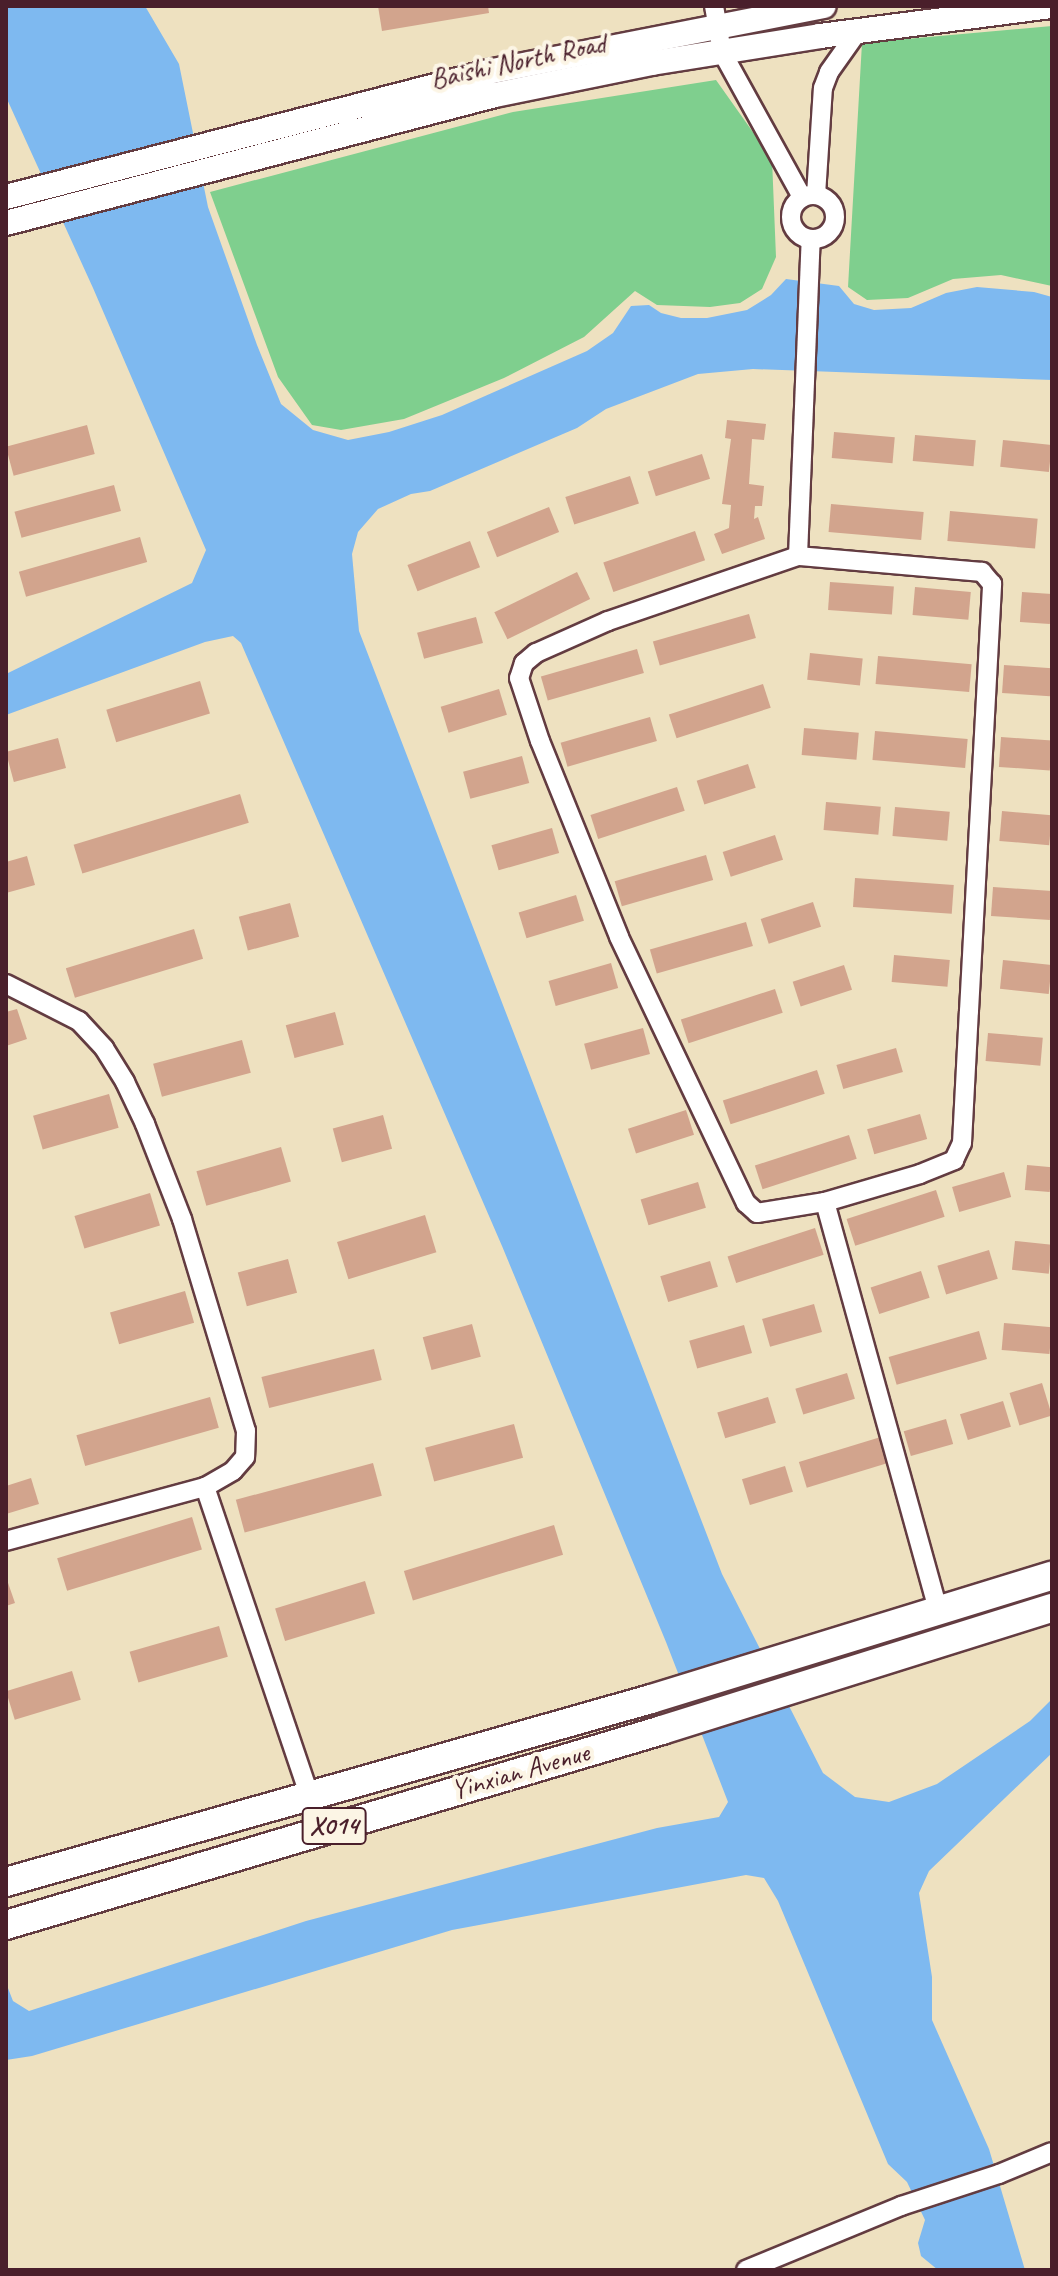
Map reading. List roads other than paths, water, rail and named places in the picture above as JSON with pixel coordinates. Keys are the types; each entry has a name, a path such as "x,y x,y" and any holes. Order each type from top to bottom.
{"main road":[{"name":"Baishi North Road","path":"6,223 52,199 208,144 716,16 824,6"},
{"name":"Baishi North Road","path":"6,197 52,199 216,167 495,95 722,52 1052,6"},
{"name":"Yinxian Avenue","path":"6,1882 651,1699 1043,1579"},
{"name":"Yinxian Avenue","path":"6,1925 662,1730 1043,1611"}],"street":[{"path":"716,16 722,52 809,196 829,201 835,223 826,236 811,239 798,234 790,222 792,207 809,196 823,88 829,72 858,31"},
{"path":"798,556 811,239"},
{"path":"798,556 982,572 992,584 962,1143 954,1160 920,1174 825,1202 757,1213 746,1203 619,937 540,741 519,678 524,663 536,653 608,621 798,556"},
{"path":"6,984 79,1021 104,1048 125,1082 182,1219 246,1431 245,1457 233,1471 205,1487 6,1541"},
{"path":"825,1202 938,1610"},
{"path":"205,1487 309,1795"},
{"path":"746,2270 901,2206 999,2174 1052,2152"}],"water":[{"path":"6,6 145,6 179,64 208,207 281,404 313,430 348,440 389,432 442,415 587,351 613,333 631,306 649,305 661,313 681,318 707,318 747,310 771,295 786,279 839,286 854,304 874,310 911,308 946,293 977,287 1034,292 1052,297 1052,380 753,369 698,374 606,409 577,428 430,491 411,494 378,509 358,532 352,554 359,631 722,1574 823,1773 855,1797 889,1802 937,1784 1030,1721 1052,1699 1052,1753 929,1871 919,1893 932,1977 932,2020 989,2149 1025,2270 938,2270 921,2256 918,2243 925,2220 907,2182 888,2164 778,1901 764,1878 746,1875 452,1930 32,2056 6,2060 6,1983 13,2001 29,2011 306,1921 657,1828 719,1817 728,1802 666,1642 502,1246 241,643 233,636 205,642 6,715 6,674 192,583 206,550 93,288 6,97"}]}
